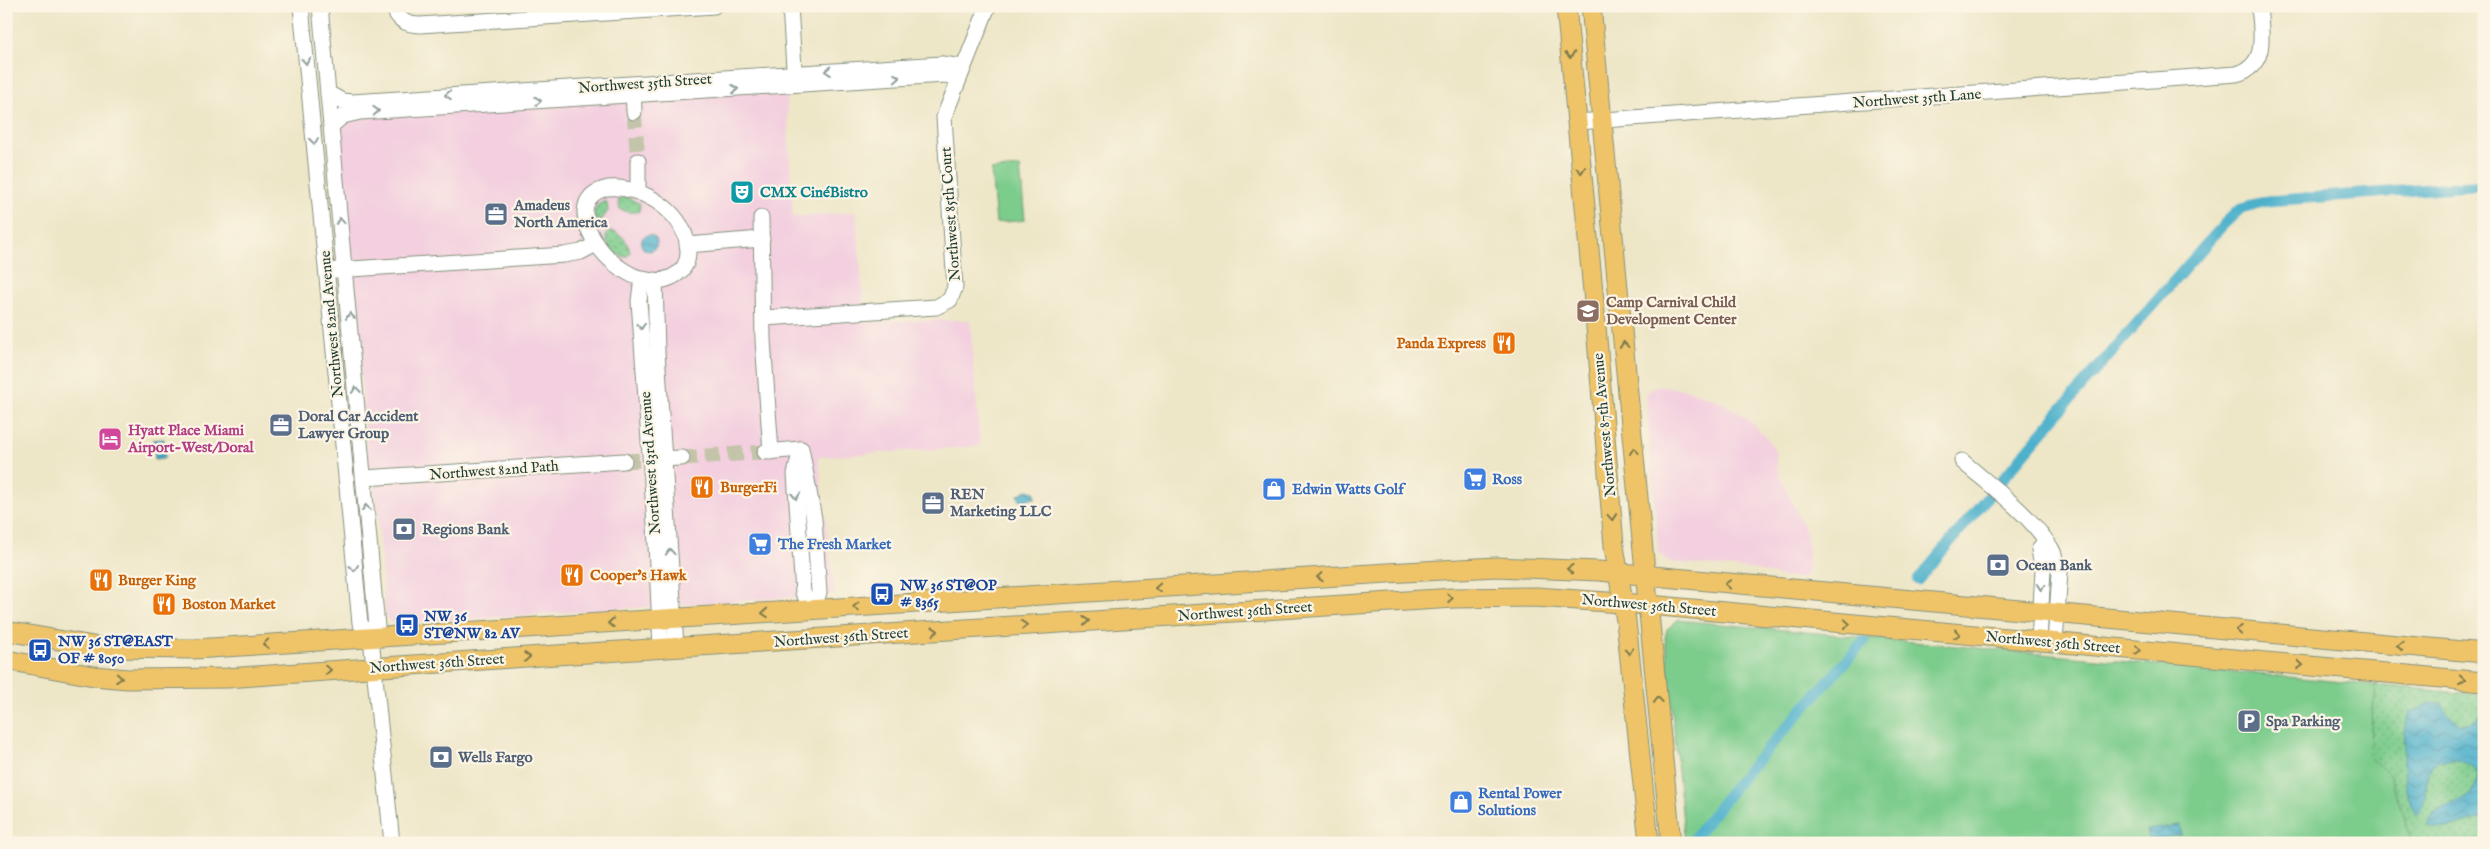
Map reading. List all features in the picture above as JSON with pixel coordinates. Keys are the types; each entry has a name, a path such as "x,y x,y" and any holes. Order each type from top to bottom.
{"main road":[{"name":"Northwest 87th Avenue","path":"1566,6 1592,276 1607,469 1649,843"},
{"name":"Northwest 87th Avenue","path":"1591,6 1671,843"},
{"path":"1592,276 1617,273"},
{"name":"Northwest 36th Street","path":"6,631 105,648 159,650 1496,567 1618,573 2484,653"},
{"path":"1324,606 1363,589 1367,582 1368,574"},
{"path":"1781,617 1804,610 1817,603 1826,593"},
{"path":"1819,621 1829,608 1855,595"},
{"name":"Northwest 36th Street","path":"6,660 71,674 127,679 227,678 816,638 1505,596 1649,605 2484,682"},
{"path":"994,598 995,627"},
{"path":"814,610 816,638"},
{"path":"2364,671 2368,642"},
{"path":"70,643 71,674"},
{"path":"1638,739 1647,749 1652,776 1668,804"}],"street":[{"name":"Northwest 82nd Avenue","path":"301,6 360,623 370,638 392,843"},
{"name":"Northwest 82nd Avenue","path":"320,6 377,627 370,638"},
{"path":"393,6 402,20 420,25 714,6"},
{"path":"790,6 794,79"},
{"name":"Northwest 85th Court","path":"764,318 936,307 950,300 955,287 944,117 988,6"},
{"name":"Northwest 35th Lane","path":"1577,122 2232,74 2242,72 2254,64 2261,48 2259,6"},
{"name":"Northwest 35th Street","path":"331,126 343,116 354,113 474,100 794,79 961,73"},
{"path":"633,89 634,112"},
{"name":"Northwest 35th Street","path":"328,93 342,101 352,102 474,100"},
{"path":"638,161 638,191"},
{"path":"608,188 638,191 651,198 671,214 682,231 687,245 687,260 683,269 670,278 649,279 618,267 596,244 587,224 586,211 590,198 598,191 608,188"},
{"path":"761,218 763,340 768,452 801,449"},
{"path":"687,245 762,239"},
{"path":"326,270 564,255 581,252 596,244"},
{"name":"Northwest 83rd Avenue","path":"649,279 639,302 668,648"},
{"path":"335,365 354,363"},
{"path":"343,449 352,461 357,474 364,478"},
{"path":"801,449 814,516 819,592 814,610"},
{"path":"801,449 795,474 803,593 814,610"},
{"path":"652,460 682,458"},
{"name":"Northwest 82nd Path","path":"364,478 624,461"},
{"path":"1962,461 2031,522 2045,540 2039,550 2049,613 2047,642"},
{"path":"800,544 816,542"}],"shaded area":[{"path":"786,89 793,217 856,212 865,321 970,320 980,446 818,457 835,594 397,624 389,621 385,616 377,507 368,462 339,127 347,118"},
{"path":"1659,386 1688,390 1719,401 1744,416 1768,439 1776,453 1777,469 1807,535 1808,564 1807,573 1803,578 1781,577 1758,570 1670,562 1659,554 1646,394 1652,388"}],"green space":[{"path":"1020,167 1025,220 996,223 991,170"},
{"path":"623,197 640,204 639,212 627,212 620,209 618,201"},
{"path":"602,201 607,202 608,211 600,222 594,216 596,207"},
{"path":"610,231 618,234 626,241 630,253 627,257 619,255 610,247 606,235"},
{"path":"1678,620 2375,685 2369,755 2390,776 2413,843 1685,843 1665,638 1667,629"},
{"path":"2375,685 2484,695 2484,843 2413,843 2390,776 2369,755"}],"water":[{"path":"649,235 655,237 657,243 655,249 649,251 643,249 641,243 643,237"},
{"path":"164,439 165,458 155,459 153,440"},
{"path":"1027,490 1035,492 1035,498 1020,501 1018,495"},
{"path":"2429,703 2441,704 2449,715 2461,724 2472,722 2484,714 2484,818 2448,828 2433,828 2427,825 2433,812 2459,802 2472,793 2476,783 2476,774 2473,768 2466,763 2458,761 2449,760 2431,765 2428,771 2423,804 2421,810 2416,815 2411,805 2405,779 2404,764 2407,722 2409,711 2418,710"},
{"path":"2180,825 2181,835 2149,840 2147,830"}],"waterway":[{"path":"1918,580 2060,411 2223,225 2241,208 2267,201 2484,185"},
{"path":"1692,841 1745,774 1864,641"}],"tunnel":[{"path":"634,112 638,161"},
{"path":"682,458 765,452"},
{"path":"624,461 641,460"}],"place":[{"name":"CMX CinéBistro","path":"742,192"},
{"name":"Amadeus North America","path":"496,214"},
{"name":"Camp Carnival Child Development Center","path":"1588,311"},
{"name":"Panda Express","path":"1504,343"},
{"name":"Doral Car Accident Lawyer Group","path":"281,425"},
{"name":"Hyatt Place Miami Airport-West/Doral","path":"110,439"},
{"name":"Ross","path":"1475,479"},
{"name":"BurgerFi","path":"702,487"},
{"name":"Edwin Watts Golf","path":"1274,489"},
{"name":"REN Marketing LLC","path":"933,503"},
{"name":"Regions Bank","path":"404,529"},
{"name":"The Fresh Market","path":"760,544"},
{"name":"Ocean Bank","path":"1998,565"},
{"name":"Cooper's Hawk","path":"572,575"},
{"name":"Burger King","path":"101,580"},
{"name":"NW 36 ST@OP # 8365","path":"882,594"},
{"name":"Boston Market","path":"164,604"},
{"name":"NW 36 ST@NW 82 AV","path":"407,625"},
{"name":"NW 36 ST@EAST OF # 8050","path":"40,650"},
{"name":"Spa Parking","path":"2249,721"},
{"name":"Wells Fargo","path":"441,757"},
{"name":"Rental Power Solutions","path":"1461,802"}]}
